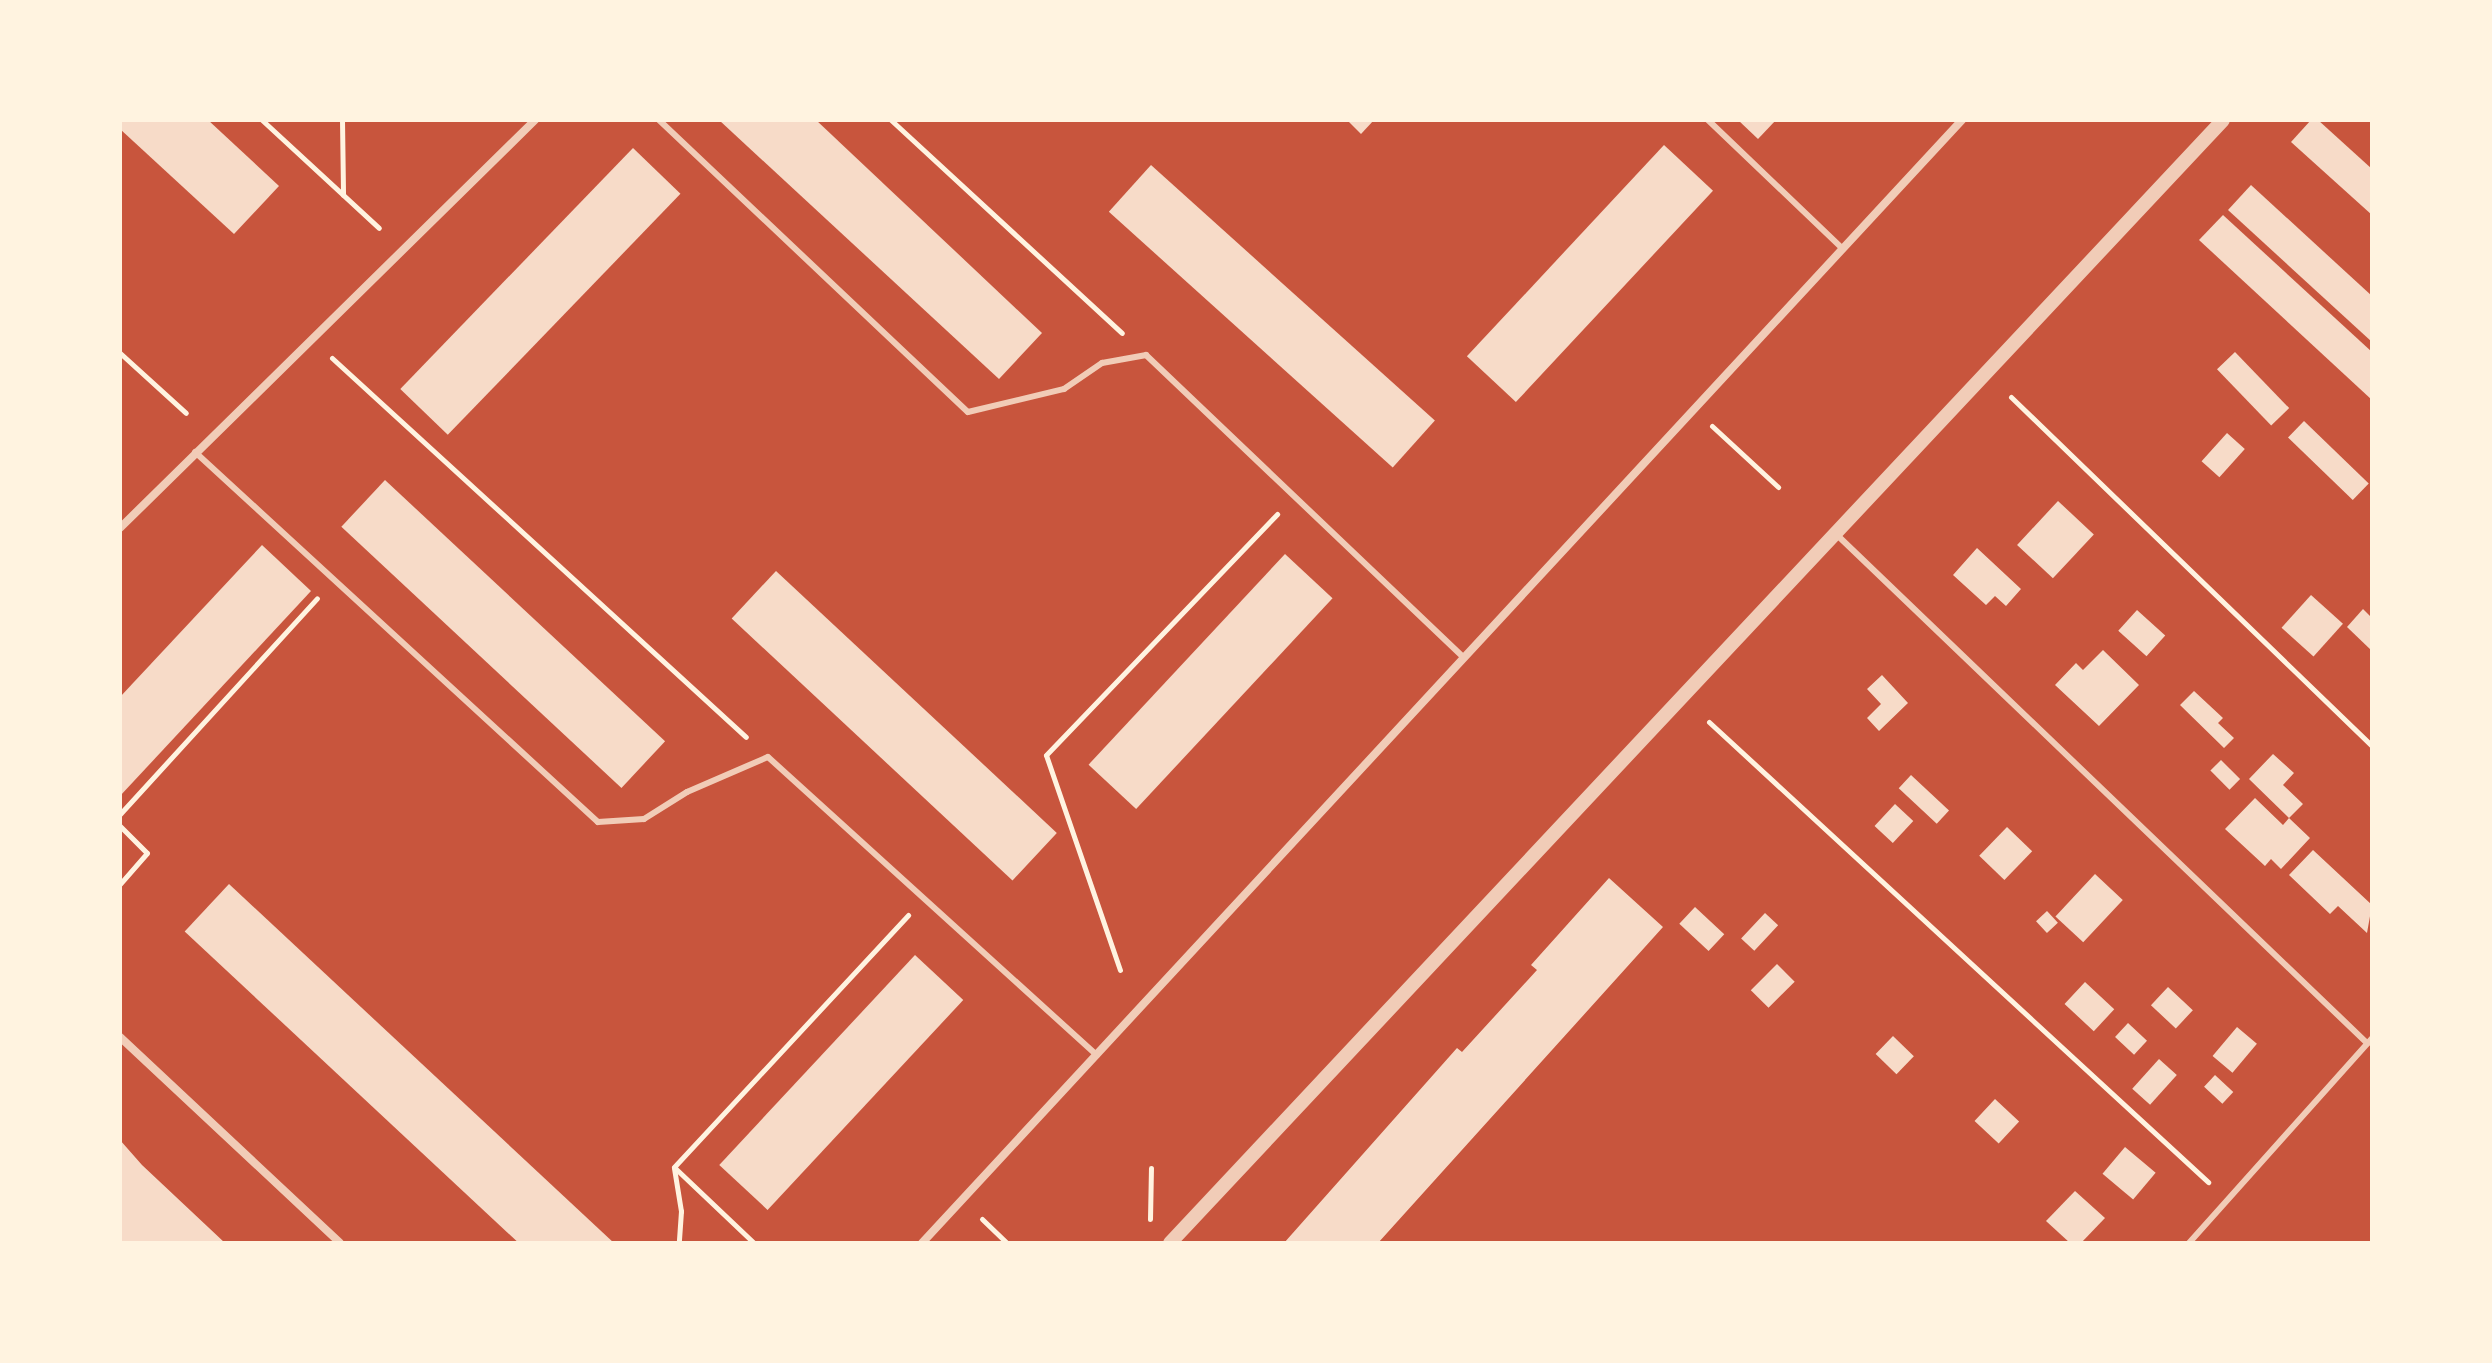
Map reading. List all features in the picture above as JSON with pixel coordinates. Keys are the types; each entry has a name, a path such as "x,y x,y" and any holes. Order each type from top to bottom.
{"street":[{"path":"120,528 535,120"},
{"path":"922,1243 1962,120"},
{"path":"1170,1243 2223,120"},
{"path":"120,1037 340,1243"}],"lane":[{"path":"659,120 968,412 1064,389 1102,363 1146,355 1464,658"},
{"path":"1708,120 1842,248"},
{"path":"195,452 598,822 644,819 687,792 768,757 1097,1055"},
{"path":"1835,534 2370,1041 2189,1243"}],"path":[{"path":"262,120 379,228"},
{"path":"342,120 343,195"},
{"path":"891,120 1146,355"},
{"path":"311,339 768,757"},
{"path":"120,353 186,413"},
{"path":"2011,397 2372,746"},
{"path":"1694,409 1778,487"},
{"path":"1120,970 1046,755 1294,496"},
{"path":"120,814 334,580"},
{"path":"1709,722 2228,1200"},
{"path":"120,826 147,853 120,884"},
{"path":"674,1167 925,896"},
{"path":"674,1167 681,1211 679,1243"},
{"path":"674,1167 754,1243"},
{"path":"1150,1228 1151,1168"},
{"path":"962,1200 1007,1243"}],"building":[{"path":"120,120 208,120 279,186 234,234 120,129"},
{"path":"719,120 816,120 1042,333 999,379"},
{"path":"1347,120 1374,120 1361,134"},
{"path":"1738,120 1776,120 1758,139"},
{"path":"2311,120 2318,120 2372,169 2372,215 2291,142"},
{"path":"1664,145 1713,191 1516,402 1467,356"},
{"path":"633,148 680,194 448,435 400,389"},
{"path":"1151,165 1435,421 1393,467 1109,212"},
{"path":"2251,185 2372,296 2372,342 2228,210"},
{"path":"2223,215 2372,352 2372,400 2199,240"},
{"path":"2235,352 2289,408 2271,425 2217,369"},
{"path":"2304,421 2369,484 2353,500 2288,438"},
{"path":"2227,433 2245,449 2219,477 2202,461"},
{"path":"385,480 665,741 621,788 341,527"},
{"path":"2058,501 2094,534 2053,578 2017,545"},
{"path":"262,545 311,591 120,796 120,697"},
{"path":"1977,548 2021,589 2006,606 1995,596 1986,605 1953,575"},
{"path":"1285,554 1333,598 1136,809 1089,765"},
{"path":"776,571 1057,833 1013,880 732,619"},
{"path":"2311,595 2343,624 2314,656 2282,628"},
{"path":"2363,609 2372,618 2372,651 2347,627"},
{"path":"2137,610 2165,635 2147,656 2118,631"},
{"path":"2103,650 2139,685 2099,726 2055,685 2076,663 2083,670"},
{"path":"1882,675 1908,703 1879,731 1867,718 1881,704 1867,689"},
{"path":"2194,691 2223,718 2218,723 2234,738 2224,748 2180,705"},
{"path":"2273,754 2294,773 2283,785 2303,804 2289,818 2249,779"},
{"path":"2221,760 2240,779 2229,790 2210,771"},
{"path":"1911,775 1949,810 1937,824 1899,788"},
{"path":"2255,798 2283,825 2289,818 2310,838 2281,869 2271,859 2265,866 2225,829"},
{"path":"1895,804 1913,821 1893,843 1875,826"},
{"path":"2007,827 2032,851 2004,880 1979,856"},
{"path":"2313,850 2372,905 2367,933 2338,906 2330,914 2289,875"},
{"path":"2095,874 2123,900 2083,942 2055,916"},
{"path":"1609,878 1663,927 1378,1243 1284,1243 1457,1048 1462,1052 1537,970 1531,965"},
{"path":"229,884 614,1243 519,1243 185,932"},
{"path":"1695,907 1724,934 1709,951 1679,924"},
{"path":"2047,911 2058,923 2047,933 2036,921"},
{"path":"1765,913 1778,925 1754,951 1741,939"},
{"path":"915,955 963,1000 768,1210 719,1165"},
{"path":"1777,964 1795,982 1769,1008 1751,990"},
{"path":"2085,982 2114,1009 2094,1031 2065,1004"},
{"path":"2168,987 2193,1010 2176,1028 2151,1005"},
{"path":"2128,1023 2147,1041 2134,1055 2115,1037"},
{"path":"2237,1027 2257,1044 2232,1073 2213,1056"},
{"path":"1893,1036 1914,1056 1896,1074 1876,1054"},
{"path":"2159,1059 2177,1075 2150,1105 2132,1089"},
{"path":"2215,1075 2233,1092 2222,1104 2204,1087"},
{"path":"1995,1099 2019,1122 1999,1143 1975,1121"},
{"path":"120,1140 142,1165 225,1243 120,1243"},
{"path":"2125,1147 2156,1173 2133,1200 2103,1174"},
{"path":"2075,1191 2105,1218 2081,1243 2070,1243 2046,1221"}]}
